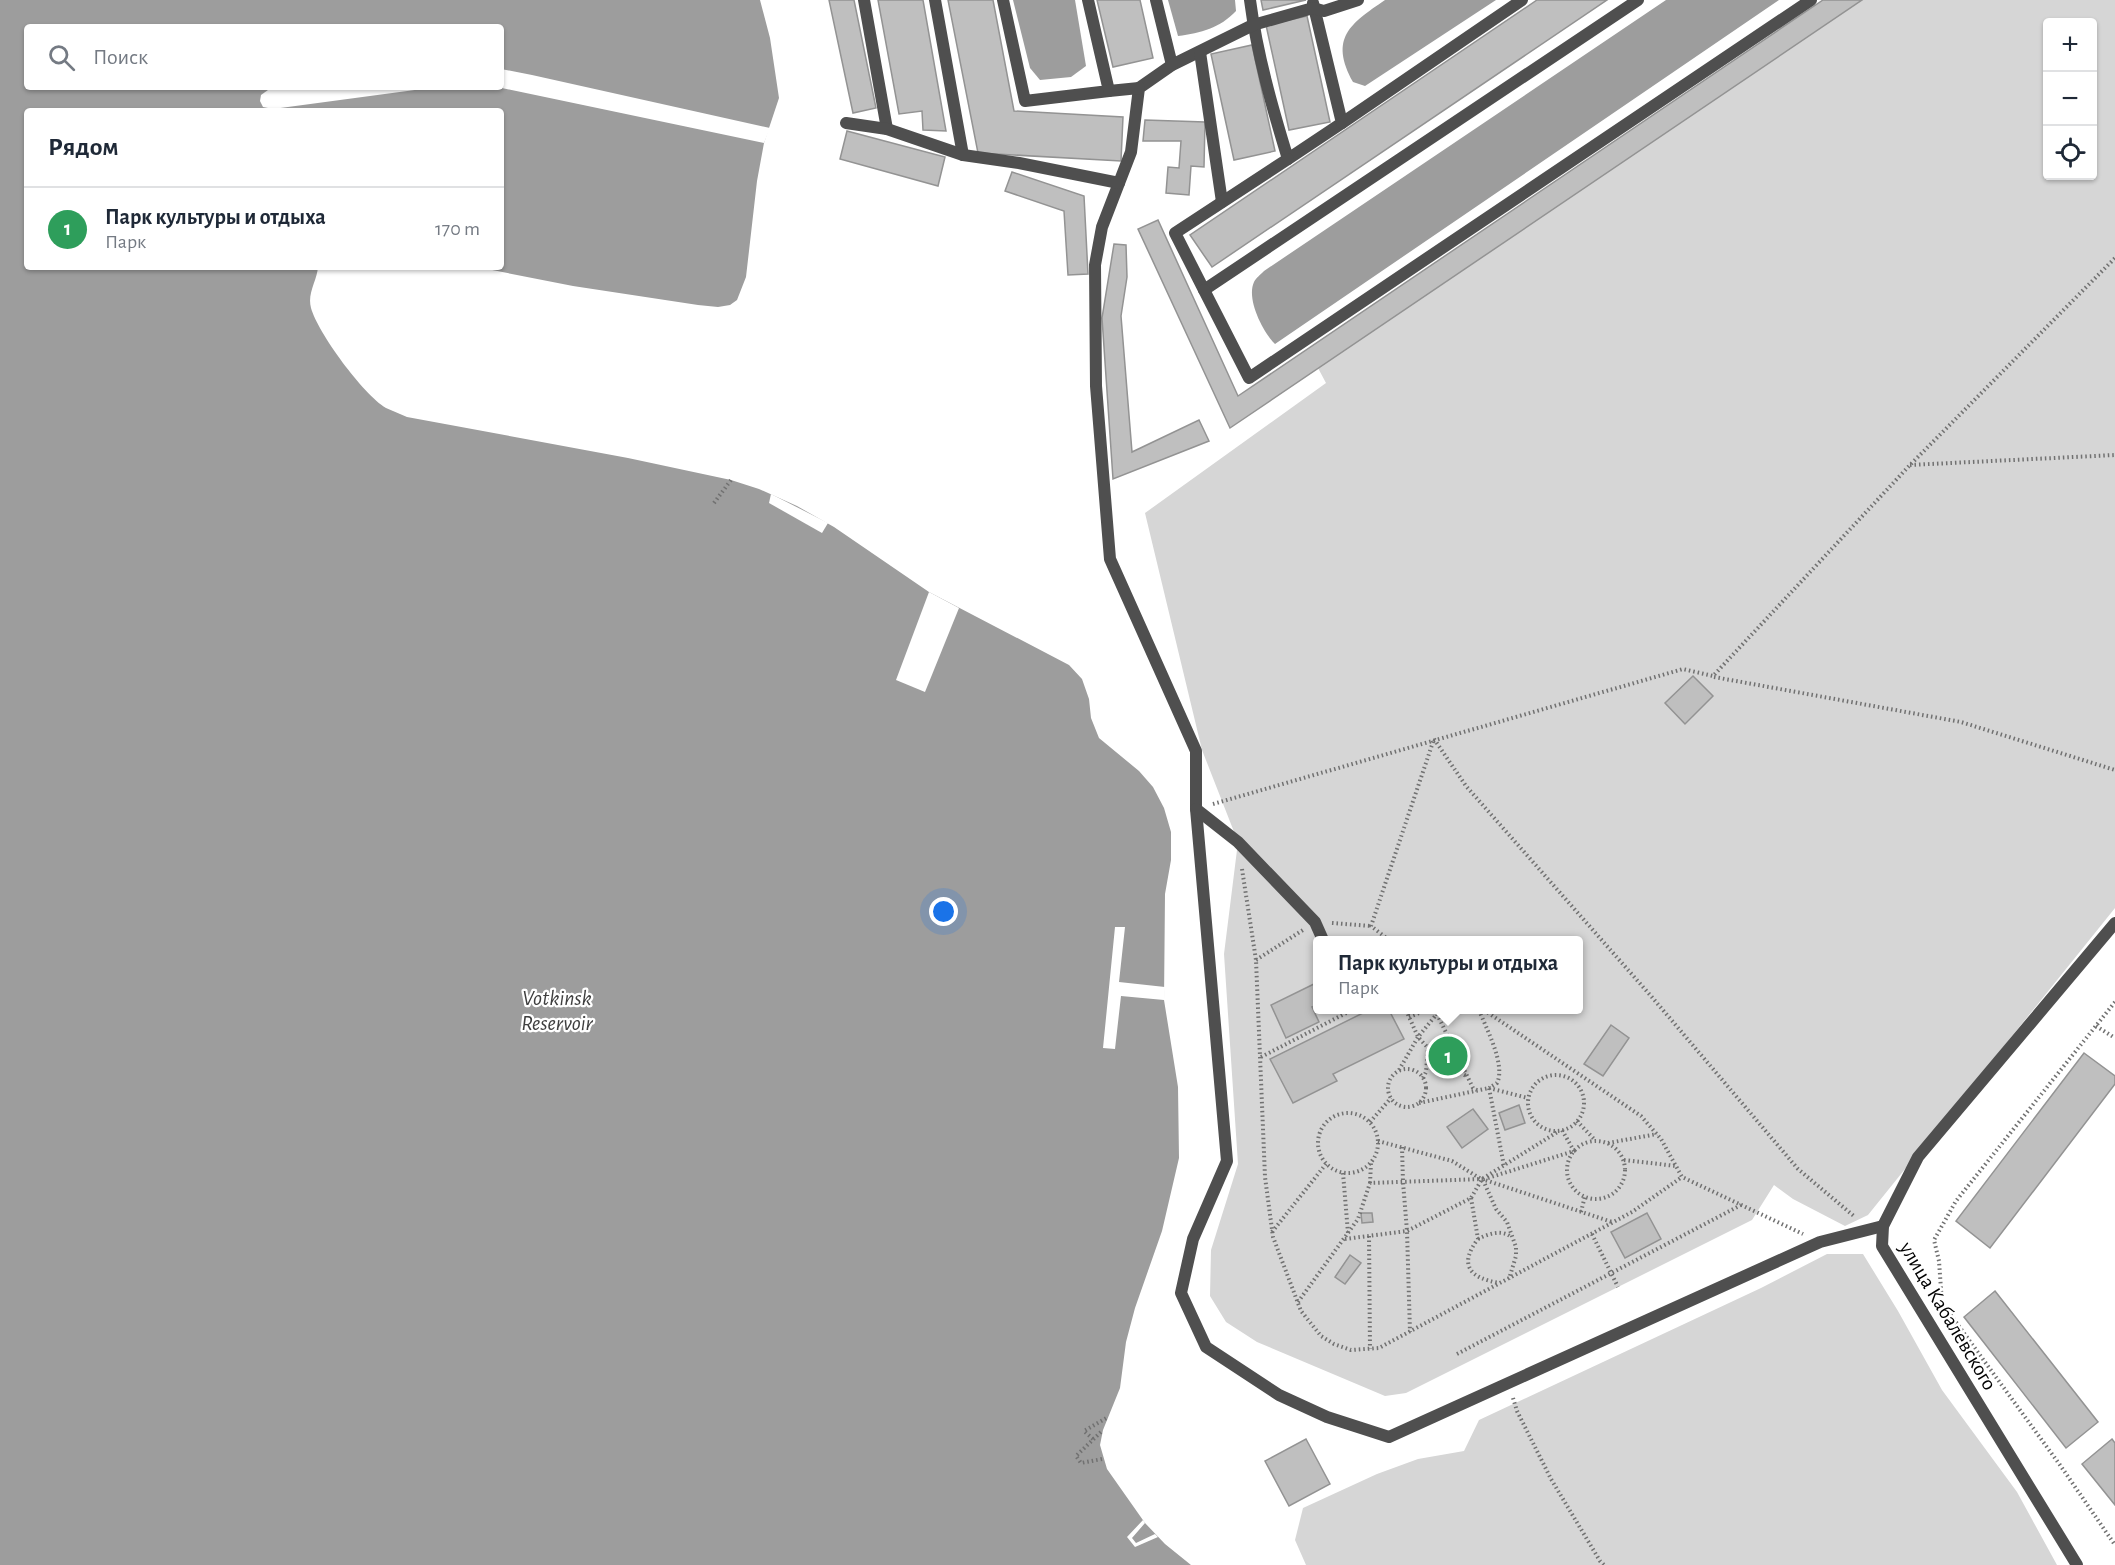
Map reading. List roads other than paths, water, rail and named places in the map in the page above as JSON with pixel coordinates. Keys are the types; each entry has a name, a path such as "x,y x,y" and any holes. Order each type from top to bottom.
{"street":[{"path":"864,0 887,129"},
{"path":"935,0 963,155"},
{"path":"1003,0 1025,100 1139,88 1172,65 1254,25 1313,4"},
{"path":"1088,0 1109,91"},
{"path":"1156,0 1172,65"},
{"path":"1250,0 1275,117 1288,159"},
{"path":"1313,4 1324,11 1358,0"},
{"path":"1522,0 1175,234 1249,378 1811,0"},
{"path":"1204,290 1638,0"},
{"path":"1313,4 1342,123"},
{"path":"1200,52 1222,202"},
{"path":"1139,88 1131,152 1102,227 1095,266 1096,386 1110,559 1196,751 1196,809 1227,1161 1193,1239 1181,1293 1206,1347 1279,1395 1327,1417 1389,1437 1820,1242 1884,1226"},
{"path":"846,123 887,129 963,155 1019,163 1119,183"},
{"path":"1196,809 1238,842 1315,922 1321,936"},
{"name":"улица Кабалевского","path":"2077,1565 1882,1246 1884,1226 1918,1157 2115,923"}],"water":[{"name":"Votkinsk Reservoir","path":"0,0 760,0 770,38 779,98 764,143 757,181 746,277 737,300 730,305 718,307 698,305 573,286 492,270 504,270 504,108 24,108 24,270 317,270 310,297 315,319 342,362 376,401 386,408 407,417 628,458 731,480 759,489 797,506 834,527 929,592 1069,665 1082,679 1089,699 1091,718 1099,738 1139,771 1153,787 1164,808 1171,832 1171,860 1165,894 1164,1000 1178,1087 1179,1158 1162,1231 1135,1308 1126,1342 1120,1388 1103,1430 1100,1445 1107,1469 1145,1523 1165,1544 1191,1565 0,1565"},
{"path":"1013,0 1075,0 1086,66 1071,77 1040,80 1030,68"},
{"path":"1168,0 1235,0 1236,11 1210,29 1178,36"},
{"path":"1385,0 1496,0 1365,86 1353,82 1346,67 1343,43 1353,25"},
{"path":"1666,0 1779,0 1275,344 1261,324 1252,297 1254,282 1264,271"}],"place":[{"name":"Парк культуры и отдыха","path":"1448,1056"}]}
